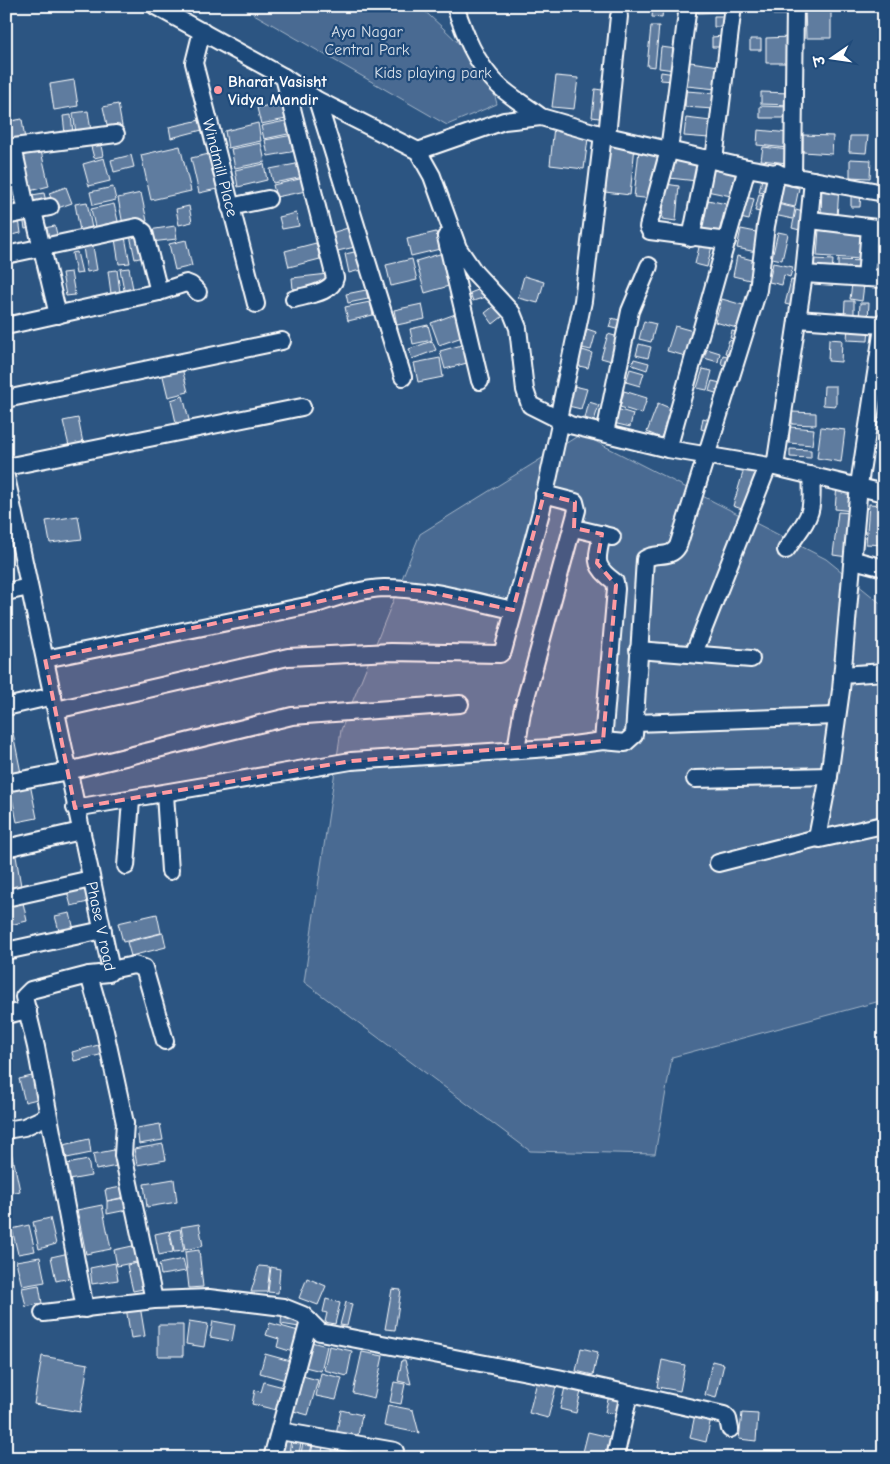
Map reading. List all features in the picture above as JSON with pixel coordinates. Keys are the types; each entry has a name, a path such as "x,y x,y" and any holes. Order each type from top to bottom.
{"street":[{"path":"156,6 284,77 317,100 418,151 432,176 458,248 475,272 512,313 518,328 527,400 530,405 570,425 668,449 707,457 771,466 884,493"},
{"path":"455,6 465,37 478,62 498,85 541,117"},
{"path":"688,6 668,150 648,222 648,229 650,231 691,238 726,242"},
{"path":"691,238 711,159 733,6"},
{"path":"793,176 795,6"},
{"path":"6,707 54,703 288,657 391,652 498,655 503,651 544,494 582,301 619,16"},
{"name":"Windmill Place","path":"202,31 194,64 256,304"},
{"path":"284,77 335,278 334,282 326,289 294,299"},
{"path":"317,100 403,377"},
{"path":"418,151 504,120 541,117 605,135 747,168 884,193"},
{"path":"58,315 42,247 10,147 116,134"},
{"path":"668,449 747,168"},
{"path":"76,808 352,761 516,750 603,741 625,743 630,741 634,735 635,723 645,559 649,556 667,556 674,552 707,457 758,290 766,226 777,172"},
{"path":"432,176 480,381"},
{"path":"694,653 771,466 804,274 811,220 813,180"},
{"path":"230,207 268,199"},
{"path":"6,216 50,207"},
{"path":"811,220 877,228 876,255 866,278"},
{"path":"6,255 134,227 140,228 144,232 159,292"},
{"path":"605,433 630,311 649,266"},
{"path":"804,274 884,279"},
{"path":"6,326 159,292 186,283 198,292"},
{"path":"797,319 883,325"},
{"path":"817,838 829,776 854,560 859,486 884,321"},
{"path":"6,399 282,341"},
{"path":"6,467 302,407"},
{"path":"786,550 808,520 811,512 813,498 810,475"},
{"name":"Phase V road","path":"6,477 111,970 109,973 89,975 31,990 24,997 85,1309"},
{"path":"516,750 522,712 574,528 577,510 575,502 544,494"},
{"path":"574,528 607,536 597,563 601,571 615,582 616,589 603,741"},
{"path":"854,560 884,568"},
{"path":"6,592 29,587"},
{"path":"45,659 316,604 355,592 383,588 424,591 513,610"},
{"path":"638,650 750,659"},
{"path":"842,675 884,672"},
{"path":"6,783 68,771 292,716 460,704"},
{"path":"635,723 836,716"},
{"path":"695,779 829,776"},
{"path":"165,794 170,871"},
{"path":"126,866 131,800"},
{"path":"718,863 817,838 820,839 883,825"},
{"path":"6,848 81,831"},
{"path":"6,898 91,880"},
{"path":"6,951 103,930"},
{"path":"111,970 134,965 144,968 165,1041"},
{"path":"89,975 106,1030 125,1123 123,1155 154,1300"},
{"path":"6,1015 28,1010"},
{"path":"6,1130 24,1127 48,1116"},
{"path":"43,1313 154,1300 209,1298 283,1307 299,1313 320,1332 724,1415 728,1419 730,1429"},
{"path":"272,1458 309,1321"},
{"path":"615,1458 629,1394"},
{"path":"280,1431 395,1451"}],"highlighted area":[{"path":"544,494 575,502 574,528 602,534 597,563 616,585 603,741 351,761 75,808 45,659 383,588 424,591 513,610"}],"green space":[{"path":"240,6 410,6 412,12 414,6 419,6 466,50 485,76 493,90 497,104 447,125"},
{"path":"581,434 826,559 884,606 884,1000 672,1057 655,1154 530,1151 304,982 341,730 420,534"}],"building":[{"path":"653,6 663,6 662,18 652,17"},
{"path":"698,6 726,6 726,12 698,13"},
{"path":"772,6 793,6 793,15 773,15"},
{"path":"805,6 831,6 831,38 806,38"},
{"path":"714,16 727,16 727,27 714,27"},
{"path":"651,26 659,26 655,67 647,66"},
{"path":"723,36 723,47 712,47 712,37"},
{"path":"791,37 791,63 766,63 766,38"},
{"path":"750,39 761,39 761,50 750,50"},
{"path":"661,47 676,49 674,70 659,68"},
{"path":"690,62 719,66 716,89 687,86"},
{"path":"661,72 675,74 675,81 660,80"},
{"path":"556,76 578,78 574,109 552,107"},
{"path":"74,80 78,106 54,110 50,84"},
{"path":"595,89 609,91 606,119 592,117"},
{"path":"686,91 714,93 713,109 685,107"},
{"path":"761,92 790,93 790,105 761,104"},
{"path":"282,102 286,119 261,124 257,108"},
{"path":"118,104 122,126 108,129 103,107"},
{"path":"760,106 790,107 789,118 760,118"},
{"path":"88,111 91,131 76,133 73,113"},
{"path":"71,115 73,133 65,134 63,116"},
{"path":"686,118 711,121 709,138 684,136"},
{"path":"22,119 25,140 6,143 6,122"},
{"path":"200,120 202,130 171,138 169,127"},
{"path":"290,120 293,133 264,139 261,126"},
{"path":"258,123 261,141 228,148 225,131"},
{"path":"554,126 589,131 584,169 550,165"},
{"path":"758,130 789,133 788,148 757,145"},
{"path":"293,135 296,151 268,156 265,140"},
{"path":"803,135 833,136 832,154 803,152"},
{"path":"850,136 868,136 866,153 849,152"},
{"path":"100,140 103,156 94,158 90,143"},
{"path":"261,143 265,162 235,168 231,149"},
{"path":"611,143 635,146 630,195 605,192"},
{"path":"180,146 191,191 151,200 141,155"},
{"path":"763,147 789,150 787,163 761,160"},
{"path":"639,150 659,152 654,199 634,197"},
{"path":"41,151 49,186 26,192 17,157"},
{"path":"209,154 217,189 199,193 191,158"},
{"path":"131,155 134,167 114,172 111,160"},
{"path":"671,156 699,159 697,181 669,178"},
{"path":"104,158 110,181 89,186 83,164"},
{"path":"850,159 871,160 870,178 850,177"},
{"path":"13,160 20,194 6,197 6,161"},
{"path":"301,163 304,177 273,183 270,169"},
{"path":"708,163 737,169 731,196 702,190"},
{"path":"264,164 267,180 238,187 235,170"},
{"path":"763,174 774,177 770,194 759,192"},
{"path":"304,178 306,191 276,197 273,185"},
{"path":"666,184 679,186 676,221 662,219"},
{"path":"782,184 799,188 795,207 777,203"},
{"path":"822,186 839,187 837,218 821,217"},
{"path":"66,187 72,203 55,209 49,193"},
{"path":"113,187 116,200 93,205 90,192"},
{"path":"851,190 861,191 860,207 851,207"},
{"path":"44,193 47,206 29,209 26,196"},
{"path":"141,193 147,221 123,225 118,198"},
{"path":"759,194 770,196 766,213 755,211"},
{"path":"745,197 754,199 749,220 740,218"},
{"path":"20,199 22,212 6,211 6,202"},
{"path":"708,200 726,204 718,236 701,232"},
{"path":"87,202 93,234 81,236 75,204"},
{"path":"114,204 118,221 95,227 91,209"},
{"path":"777,204 795,208 793,219 774,215"},
{"path":"189,206 192,222 179,225 176,209"},
{"path":"796,210 810,214 807,232 792,228"},
{"path":"296,213 299,226 282,229 279,217"},
{"path":"33,215 36,227 25,229 23,217"},
{"path":"19,219 21,233 11,235 9,221"},
{"path":"55,226 59,243 42,247 38,229"},
{"path":"175,226 177,239 151,242 149,230"},
{"path":"354,226 359,246 329,253 325,235"},
{"path":"741,229 761,233 756,252 737,248"},
{"path":"819,229 863,232 861,259 817,256"},
{"path":"436,232 440,249 411,256 407,239"},
{"path":"778,232 788,234 782,260 772,258"},
{"path":"138,233 144,257 135,259 130,235"},
{"path":"125,237 130,263 119,264 115,239"},
{"path":"186,240 192,266 175,270 169,244"},
{"path":"316,243 320,259 289,267 285,251"},
{"path":"700,243 712,246 707,267 695,264"},
{"path":"93,246 97,270 87,272 83,247"},
{"path":"359,251 364,269 349,273 345,254"},
{"path":"77,252 82,273 76,274 72,253"},
{"path":"443,253 452,285 425,293 416,261"},
{"path":"737,256 760,262 758,282 733,276"},
{"path":"412,259 417,280 391,286 386,265"},
{"path":"814,259 833,260 832,273 814,272"},
{"path":"838,260 865,261 864,273 838,272"},
{"path":"870,261 884,262 884,276 869,275"},
{"path":"773,263 793,267 790,277 784,275 782,285 769,282"},
{"path":"129,268 134,294 125,295 120,269"},
{"path":"117,270 121,299 112,301 108,271"},
{"path":"71,272 75,295 66,296 62,273"},
{"path":"328,274 329,284 293,289 292,278"},
{"path":"524,276 544,282 538,303 518,298"},
{"path":"791,280 802,282 797,307 785,304"},
{"path":"852,284 864,285 862,301 850,299"},
{"path":"483,288 486,297 473,301 470,293"},
{"path":"366,290 368,299 348,303 346,294"},
{"path":"722,299 750,307 744,330 715,322"},
{"path":"845,301 854,301 854,320 844,319"},
{"path":"370,302 373,315 348,321 345,307"},
{"path":"499,302 507,313 493,324 485,313"},
{"path":"860,303 869,303 868,320 859,319"},
{"path":"422,304 425,319 397,325 394,310"},
{"path":"458,313 465,336 439,345 431,323"},
{"path":"612,318 626,322 623,331 609,327"},
{"path":"644,321 656,324 651,342 639,339"},
{"path":"428,325 432,340 413,344 410,329"},
{"path":"848,325 869,326 868,341 847,340"},
{"path":"675,326 700,333 693,358 667,351"},
{"path":"587,329 596,332 591,350 582,348"},
{"path":"732,331 741,333 739,340 730,338"},
{"path":"608,334 622,338 615,362 601,358"},
{"path":"829,339 842,340 841,362 828,361"},
{"path":"729,340 739,343 736,356 725,353"},
{"path":"432,341 436,350 412,359 409,349"},
{"path":"469,343 474,361 445,369 440,351"},
{"path":"639,344 651,347 648,358 636,355"},
{"path":"579,349 592,353 588,368 575,365"},
{"path":"707,349 720,353 718,362 704,358"},
{"path":"723,355 736,358 733,368 721,364"},
{"path":"440,358 443,377 418,382 414,363"},
{"path":"634,359 649,363 647,370 632,365"},
{"path":"181,364 188,392 168,397 161,368"},
{"path":"559,367 567,369 563,385 555,382"},
{"path":"630,369 644,373 640,386 626,382"},
{"path":"703,369 712,371 707,390 697,388"},
{"path":"712,381 725,384 722,395 709,391"},
{"path":"570,385 587,389 581,409 564,405"},
{"path":"824,386 836,386 836,406 823,405"},
{"path":"624,391 647,398 642,414 620,407"},
{"path":"183,396 190,424 177,427 171,400"},
{"path":"880,400 884,400 884,419 877,417"},
{"path":"589,402 599,405 594,421 585,418"},
{"path":"658,403 672,409 661,438 647,432"},
{"path":"617,409 633,414 630,427 613,423"},
{"path":"792,412 816,413 816,425 792,424"},
{"path":"78,418 83,443 69,446 63,421"},
{"path":"703,418 717,422 714,433 701,429"},
{"path":"790,427 814,429 812,445 789,443"},
{"path":"821,427 845,430 841,462 817,458"},
{"path":"790,449 811,450 811,458 790,457"},
{"path":"744,469 759,473 748,511 733,506"},
{"path":"837,485 855,487 852,511 835,509"},
{"path":"869,504 884,505 884,545 866,544"},
{"path":"838,512 852,513 847,557 833,555"},
{"path":"78,516 82,539 50,543 46,521"},
{"path":"13,733 21,773 6,776 6,734"},
{"path":"30,784 37,818 17,822 10,788"},
{"path":"16,856 22,892 6,895 6,857"},
{"path":"84,887 88,902 71,906 67,891"},
{"path":"22,898 27,921 10,925 6,902"},
{"path":"70,913 75,934 61,938 55,916"},
{"path":"157,914 161,933 123,942 118,923"},
{"path":"163,933 166,947 131,956 127,942"},
{"path":"102,1044 104,1054 74,1061 72,1052"},
{"path":"36,1075 41,1098 25,1102 19,1079"},
{"path":"160,1124 163,1140 139,1144 137,1128"},
{"path":"6,1131 13,1161 6,1162"},
{"path":"89,1139 91,1153 67,1158 64,1145"},
{"path":"163,1144 166,1160 137,1165 134,1149"},
{"path":"119,1149 122,1165 96,1170 93,1154"},
{"path":"88,1160 91,1176 69,1180 67,1164"},
{"path":"14,1162 20,1191 9,1194 6,1164"},
{"path":"174,1179 177,1202 147,1207 144,1184"},
{"path":"127,1186 129,1196 107,1201 105,1190"},
{"path":"130,1197 132,1209 107,1214 107,1201"},
{"path":"102,1205 111,1249 86,1254 77,1210"},
{"path":"50,1218 56,1244 39,1249 33,1222"},
{"path":"199,1224 203,1246 185,1250 181,1227"},
{"path":"29,1225 35,1251 18,1254 12,1229"},
{"path":"180,1229 184,1251 174,1252 170,1231"},
{"path":"169,1231 173,1252 159,1255 155,1234"},
{"path":"137,1245 141,1261 117,1266 114,1250"},
{"path":"199,1250 203,1287 189,1288 185,1252"},
{"path":"69,1253 74,1277 56,1281 51,1257"},
{"path":"40,1257 45,1282 22,1286 16,1261"},
{"path":"183,1259 186,1271 161,1275 159,1264"},
{"path":"143,1262 148,1288 133,1291 127,1265"},
{"path":"115,1263 118,1280 92,1284 90,1268"},
{"path":"259,1266 270,1267 267,1292 251,1292"},
{"path":"271,1267 280,1269 278,1293 268,1292"},
{"path":"307,1278 326,1286 318,1305 299,1298"},
{"path":"39,1285 42,1303 26,1307 22,1288"},
{"path":"392,1289 401,1290 395,1330 385,1329"},
{"path":"326,1299 340,1303 335,1324 325,1322 327,1313 323,1312"},
{"path":"346,1302 352,1304 347,1326 340,1325"},
{"path":"140,1306 145,1336 131,1338 126,1308"},
{"path":"282,1310 300,1317 299,1327 281,1324"},
{"path":"189,1321 208,1324 204,1347 186,1344"},
{"path":"213,1321 235,1325 232,1341 210,1337"},
{"path":"270,1323 302,1332 296,1353 277,1347 279,1339 266,1335"},
{"path":"158,1325 183,1325 183,1356 158,1356"},
{"path":"307,1341 327,1346 321,1371 301,1366"},
{"path":"329,1346 352,1351 347,1376 324,1370"},
{"path":"581,1348 598,1352 593,1375 576,1371"},
{"path":"362,1352 383,1356 374,1398 353,1393"},
{"path":"265,1354 294,1362 289,1381 260,1373"},
{"path":"42,1356 88,1364 80,1412 34,1404"},
{"path":"402,1360 405,1360 411,1384 398,1381"},
{"path":"662,1360 685,1365 680,1391 657,1387"},
{"path":"712,1361 724,1364 716,1398 705,1395"},
{"path":"321,1373 342,1378 336,1400 316,1396"},
{"path":"299,1375 318,1380 308,1415 290,1410"},
{"path":"538,1378 557,1383 548,1418 529,1413"},
{"path":"264,1382 287,1388 280,1411 252,1404 255,1390 261,1392"},
{"path":"394,1382 405,1384 401,1404 390,1402"},
{"path":"566,1383 582,1387 576,1413 560,1409"},
{"path":"610,1391 626,1395 622,1415 605,1412"},
{"path":"388,1405 413,1410 419,1433 384,1426"},
{"path":"341,1410 362,1415 357,1440 336,1435"},
{"path":"696,1410 712,1413 706,1442 690,1438"},
{"path":"742,1413 758,1414 756,1441 739,1439"},
{"path":"588,1432 614,1438 609,1458 583,1452"},
{"path":"281,1439 291,1441 288,1458 277,1458"},
{"path":"293,1441 301,1443 298,1458 289,1458"},
{"path":"303,1443 312,1445 309,1458 300,1458"},
{"path":"313,1445 323,1447 321,1458 310,1458"},
{"path":"333,1445 345,1447 343,1458 331,1458"},
{"path":"356,1451 366,1453 365,1458 354,1458"},
{"path":"627,1454 645,1458 626,1458"},
{"path":"701,1454 721,1458 701,1458"}],"place":[{"name":"Bharat Vasisht Vidya Mandir","path":"218,90"}],"park label":[{"name":"Aya Nagar Central Park","path":"367,40"},
{"name":"Kids playing park","path":"433,72"}]}
